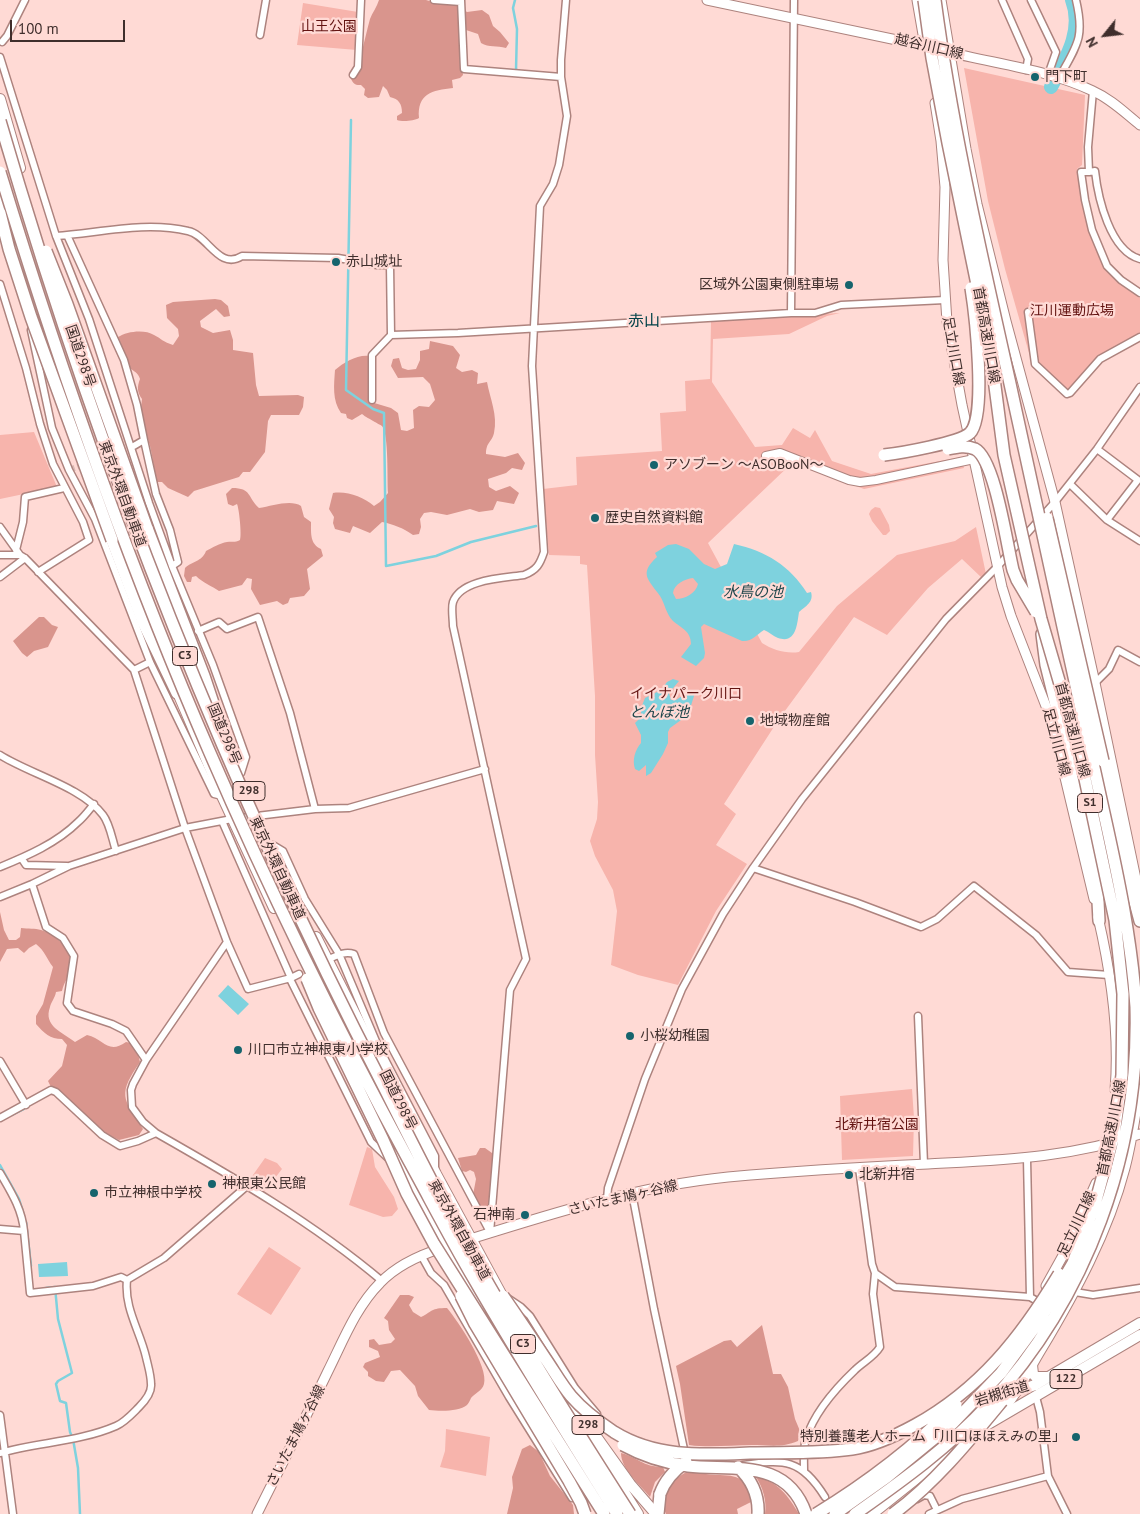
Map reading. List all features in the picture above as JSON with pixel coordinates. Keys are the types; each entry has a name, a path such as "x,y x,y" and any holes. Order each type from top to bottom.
{"highway":[{"name":"首都高速川口線","path":"835,1514 887,1477 934,1439 971,1405 1012,1360 1038,1323 1065,1278 1087,1227 1103,1180 1114,1136 1122,1075 1124,994 1120,956 1101,852 1078,746 1040,620 1004,455 990,348 932,58 924,0"},
{"name":"首都高速川口線","path":"855,1514 941,1450 987,1406 1021,1367 1062,1307 1097,1234 1109,1202 1124,1149 1133,1087 1136,1010 1133,970 1113,851 958,146 935,0"},
{"name":"国道298号","path":"0,99 60,299 114,452 157,569 259,816 332,970 471,1239 501,1294 638,1514"},
{"name":"東京外環自動車道","path":"0,122 75,362 116,478 161,598 261,836 326,972 448,1212 528,1353 630,1514"},
{"path":"14,168 67,304 221,727"},
{"name":"東京外環自動車道","path":"0,172 83,428 146,597 211,756 278,903 355,1060 471,1275 520,1358 618,1514"},
{"name":"国道298号","path":"0,195 39,320 70,409 160,650 222,796 227,820 414,1185 526,1380 610,1514"},
{"path":"959,199 962,242 974,312 978,353 976,422 970,432 959,439 898,453 885,458 961,446 975,449 981,453 990,471 1013,570 1040,620 1046,665 1092,851 1097,882 1099,921"},
{"path":"0,213 9,249 31,317 112,540 143,622 177,692"},
{"path":"1009,379 1044,502 1128,880 1140,921"},
{"path":"278,903 320,1008 407,1194 475,1324 570,1481 579,1498 584,1514"},
{"path":"816,1514 901,1455 937,1424 986,1372 1028,1321 1051,1288 1068,1258 1103,1180"},
{"path":"448,1212 571,1396 595,1424 625,1446 648,1457 676,1464 744,1469 773,1475 788,1485 794,1492 806,1514"},
{"path":"434,1244 604,1514"},
{"path":"896,1513 966,1444 1010,1392 1040,1347 1062,1307"},
{"name":"岩槻街道","path":"826,1514 882,1475 962,1409 980,1399 1017,1391 1049,1377 1140,1323"},
{"name":"298","path":"525,1333 652,1514"},
{"name":"岩槻街道","path":"872,1514 916,1481 947,1454 992,1422 1140,1335"},
{"path":"1032,1365 1033,1374 1036,1377 1049,1377"},
{"path":"571,1396 591,1415 616,1433 638,1444 661,1451 702,1455 838,1451 871,1444 904,1431 950,1403 986,1372"},
{"path":"657,1514 660,1494 672,1473 686,1462 708,1456 732,1462 746,1474 755,1490 758,1514"},
{"name":"298","path":"574,1458 599,1514"},
{"name":"298","path":"630,1484 657,1514"}],"main road":[{"name":"越谷川口線","path":"707,0 925,46 1059,78 1093,91 1112,102 1140,125"},
{"name":"足立川口線","path":"917,0 944,165 946,204 943,260 945,300 951,347 997,567 1011,616 1051,719 1099,921 1113,992 1116,1032 1116,1074 1113,1112 1106,1145 1094,1189 1066,1250 999,1352 926,1440"},
{"path":"941,0 966,149 987,249 1055,502 1140,898"},
{"name":"足立川口線","path":"992,1422 1017,1391 1075,1292 1109,1219 1136,1136 1140,1089"},
{"name":"さいたま鳩ヶ谷線","path":"257,1514 354,1320 382,1281 400,1267 421,1255 490,1233 632,1193 665,1186 726,1178 860,1168 1027,1159 1106,1145 1136,1136"}],"street":[{"path":"2,42 26,0"},
{"path":"260,35 266,0"},
{"path":"353,75 358,67 361,0"},
{"path":"434,0 461,1 464,69 561,77"},
{"path":"490,1233 510,990 526,960 453,626 453,602 464,588 474,583 531,573 541,564 544,552 532,366 540,206 554,184 568,116 561,77 566,0"},
{"path":"791,313 794,0"},
{"path":"1002,0 1028,59 1026,70"},
{"path":"1031,0 1056,52 1048,75"},
{"path":"1059,78 1078,41 1081,25 1076,0"},
{"path":"0,58 56,236 89,319 132,447 148,503 213,665 246,757 241,773"},
{"path":"1089,172 1088,146 1093,91"},
{"path":"1140,259 1120,246 1102,208 1097,191 1095,172 1081,172 1085,200 1096,239 1108,266 1121,280 1140,293"},
{"path":"56,236 144,227 185,230 195,232 224,259 230,261 242,256 338,258 376,265 390,265 391,335 372,355 372,400"},
{"path":"0,235 2,251 32,333 52,428 68,470 95,519 150,662 214,794 222,796"},
{"path":"67,235 124,360 137,405 156,494 170,530 178,562 172,566"},
{"path":"68,267 79,261"},
{"path":"0,284 26,368 40,424 58,475 83,522 89,540 38,572"},
{"path":"391,335 815,313 841,305 945,300"},
{"path":"1028,312 1034,364 1067,394 1100,359 1140,337"},
{"path":"607,1200 608,1188 645,1079 682,989 724,914 753,868 802,799 946,619 997,567 1070,484 1140,387"},
{"path":"132,447 144,440"},
{"path":"1097,448 1138,480 1107,520"},
{"path":"766,456 780,453 849,480 860,482 974,459"},
{"path":"58,475 68,470"},
{"path":"1070,484 1107,520 1139,537"},
{"path":"0,577 20,554 25,496 64,488"},
{"path":"0,527 20,554 134,670 185,828 227,942 248,989 291,978 299,974"},
{"path":"0,555 20,554"},
{"path":"198,631 219,622 226,629 258,617 290,713 315,809"},
{"path":"1095,683 1109,669 1118,650 1140,662"},
{"path":"134,670 150,662"},
{"path":"0,755 15,765 68,788 94,804 104,816 116,851"},
{"path":"0,896 32,884 69,866 185,828 227,820 315,809 349,808 485,769"},
{"path":"0,867 22,859 67,832 79,822 94,804"},
{"path":"227,820 291,978 371,1142 414,1185"},
{"path":"273,845 283,851 305,899 339,954 378,1046 435,1156 436,1174"},
{"path":"22,859 26,865 69,866"},
{"path":"753,868 855,902 921,927 937,919 974,886 1036,935 1068,972 1109,975"},
{"path":"32,884 46,927 63,938 74,956 67,1003 69,1008 126,1031 146,1060"},
{"path":"227,942 146,1060 131,1090 132,1107 143,1122 156,1132 248,1185 298,1217 349,1253 382,1281"},
{"path":"329,959 339,954 354,954 384,1033 490,1233"},
{"path":"918,1016 924,1164"},
{"path":"0,1061 26,1105"},
{"path":"0,1118 51,1090 56,1092 102,1135 120,1146 138,1141 156,1132"},
{"path":"875,1272 895,1287 1033,1299 1027,1159"},
{"path":"804,1470 805,1441 813,1422 834,1393 856,1369 876,1354 880,1347 874,1294 875,1272 872,1264 860,1168"},
{"path":"0,1173 16,1201 23,1221 30,1293 93,1286 121,1277 127,1280"},
{"path":"127,1280 164,1258 248,1185"},
{"path":"632,1193 654,1309 685,1456 689,1464 694,1470 701,1471 780,1462 804,1470 825,1497"},
{"path":"0,1229 24,1231"},
{"path":"421,1255 431,1273 444,1286 509,1397 584,1514"},
{"path":"2,1453 77,1438 116,1426 143,1403 150,1393 152,1384 145,1351 130,1312 126,1292 127,1280"},
{"path":"1075,1292 1093,1295 1140,1288"},
{"path":"501,1294 522,1307 530,1316 574,1388 599,1415 624,1435 649,1449 685,1456"},
{"path":"1036,1397 1045,1446 1048,1476 1067,1514"},
{"path":"0,1414 2,1453 13,1514"},
{"path":"930,1514 962,1500 1048,1476"},
{"path":"896,1513 924,1495 930,1496 938,1510"}],"green space":[{"name":"山王公園","path":"303,3 358,12 357,50 297,45"},
{"name":"江川運動広場","path":"964,68 1085,95 1082,165 1077,169 1082,201 1089,231 1106,271 1117,282 1140,298 1140,333 1097,357 1069,391 1065,391 1031,360 988,201"},
{"name":"イイナパーク川口","path":"840,313 827,316 789,334 713,339 712,382 755,447 782,445 793,428 810,438 815,430 832,461 871,474 961,457 964,468 864,489 792,463 708,543 762,643 780,651 799,652 837,606 897,555 955,541 976,527 986,574 982,578 962,559 928,588 887,635 854,617 779,719 724,804 736,814 716,845 747,864 716,911 678,985 638,975 611,965 617,911 613,890 595,856 590,841 597,819 598,802 595,755 595,696 587,565 580,564 580,556 549,555 543,489 577,485 576,457 662,451 660,413 686,411 685,381 710,379 711,320"},
{"path":"34,432 57,487 0,499 0,435"},
{"path":"875,507 880,508 889,525 890,531 886,535 883,535 869,514"},
{"name":"北新井宿公園","path":"912,1089 914,1118 913,1156 842,1160 840,1096"},
{"path":"367,1147 372,1149 375,1167 394,1197 398,1209 392,1216 383,1217 349,1205"},
{"path":"265,1158 277,1163 282,1169 265,1191 248,1182"},
{"path":"269,1247 301,1268 271,1315 237,1294"},
{"path":"446,1429 490,1437 486,1476 440,1467 445,1451"}],"shaded area":[{"path":"379,0 426,0 436,3 456,4 467,12 482,10 489,15 493,26 509,43 506,48 487,45 481,43 478,34 466,30 462,40 461,52 463,75 452,80 453,88 432,92 423,98 419,110 419,118 408,121 397,120 397,116 402,113 401,105 396,99 390,97 383,86 379,97 368,98 364,95 365,89 361,85 354,84 351,79 361,65 361,55 370,19"},
{"path":"221,300 228,306 230,316 224,317 216,309 200,321 201,327 213,333 230,330 233,350 253,353 259,396 298,395 304,397 303,407 299,415 271,415 268,421 265,452 250,472 243,472 239,477 194,491 188,497 168,488 162,482 156,482 151,450 142,417 142,399 138,389 140,379 137,373 128,365 118,337 131,332 141,331 157,336 173,345 179,336 178,329 167,318 166,305 173,302"},
{"path":"430,341 453,346 460,355 456,368 462,372 472,370 478,373 477,384 487,382 495,426 486,454 505,457 518,453 525,463 522,470 512,468 506,473 488,479 489,487 496,491 510,486 519,493 514,504 497,501 493,510 479,512 470,509 447,515 431,512 424,513 420,519 421,527 419,534 413,535 398,527 382,522 370,533 353,526 350,533 335,529 334,517 329,509 333,493 355,495 374,506 388,493 387,448 382,426 362,414 352,420 347,418 346,414 341,413 335,398 335,370 351,359 370,356 371,402 391,408 398,413 401,430 407,431 414,428 413,410 419,406 429,407 435,400 430,384 423,377 398,378 391,366 393,359 399,358 402,368 408,370 416,369 420,360 420,351 429,349"},
{"path":"232,488 246,491 259,508 287,503 301,506 304,517 311,522 313,541 321,549 323,556 307,569 310,589 304,596 290,598 288,603 283,605 277,601 260,605 251,589 252,579 247,578 242,585 219,591 196,576 192,577 191,582 187,582 184,576 185,568 202,557 206,551 222,543 240,540 238,506 237,504 233,506 228,504 226,494"},
{"path":"39,617 44,617 52,625 58,627 48,647 34,651 27,657 13,641"},
{"path":"0,912 4,930 9,940 16,940 20,937 21,928 39,929 47,932 63,944 70,956 70,971 62,991 56,992 51,1005 49,1019 51,1024 75,1042 87,1035 110,1047 120,1046 126,1042 131,1043 138,1054 140,1062 128,1082 125,1096 127,1103 143,1129 139,1135 119,1140 112,1137 61,1093 51,1087 48,1081 62,1066 67,1045 62,1039 51,1037 42,1030 36,1024 36,1016 43,1004 53,967 36,944 24,953 18,948 7,949 0,962"},
{"path":"480,1148 485,1148 492,1153 493,1158 488,1212 486,1214 483,1214 473,1195 476,1179 474,1172 470,1170 462,1171 458,1158 476,1155"},
{"path":"400,1295 414,1297 409,1305 413,1312 421,1317 435,1309 447,1308 471,1344 482,1367 484,1384 468,1404 463,1407 438,1411 429,1410 418,1396 415,1386 400,1370 391,1371 384,1382 376,1381 368,1376 368,1372 363,1367 365,1363 380,1357 378,1351 369,1347 369,1340 374,1339 379,1345 391,1343 395,1339 389,1330 388,1321 384,1318"},
{"path":"762,1325 773,1374 781,1374 788,1387 795,1419 800,1431 798,1441 775,1446 689,1445 676,1366 724,1341 731,1340 737,1347"},
{"path":"530,1445 539,1452 550,1476 573,1505 574,1514 507,1514 513,1488 512,1477 522,1449"},
{"path":"621,1453 645,1464 663,1467 665,1472 655,1482 650,1497 624,1465"},
{"path":"689,1471 736,1477 745,1483 748,1488 751,1502 737,1509 738,1514 666,1514 664,1508 669,1488 678,1478"},
{"path":"756,1477 770,1482 782,1490 799,1514 765,1514 764,1495"}],"water":[{"name":"水鳥の池","path":"676,544 689,549 704,564 715,569 727,564 734,544 767,555 785,567 807,593 811,592 812,595 807,606 799,612 796,628 792,636 784,639 778,638 764,630 751,639 742,641 704,624 701,627 704,658 696,666 681,657 691,644 691,640 685,630 673,621 660,596 647,577 648,568 657,557 655,553 668,545","holes":["693,578 698,584 690,595 676,599 673,593 675,587 680,582"]},
{"name":"とんぼ池","path":"673,679 679,681 669,693 671,700 676,700 691,690 694,696 688,715 670,728 668,743 663,754 651,773 646,776 646,765 639,771 634,766 635,755 641,743 641,735 635,723 641,717 641,708 645,698 661,690 667,682"},
{"path":"228,985 249,1004 238,1015 218,996"},
{"path":"67,1262 68,1276 39,1277 38,1264"}],"waterway":[{"path":"515,0 513,8 517,29 516,70"},
{"path":"1051,87 1067,56 1074,34 1076,23 1072,0"},
{"path":"351,120 346,390 373,409 384,413 386,566 436,556 471,542 536,526"},
{"path":"12,1115 24,1109"},
{"path":"0,1165 19,1199 23,1212"},
{"path":"26,1222 31,1266"},
{"path":"46,1288 55,1287 58,1319 72,1373 56,1384 60,1401 66,1403 70,1432 73,1439 78,1468 80,1514"}],"tunnel":[{"path":"69,470 132,447"}],"place":[{"name":"門下町","path":"1035,77"},
{"name":"赤山城址","path":"336,262"},
{"name":"区域外公園東側駐車場","path":"849,285"},
{"name":"アソブーン ～ASOBooN～","path":"654,465"},
{"name":"歴史自然資料館","path":"595,518"},
{"name":"地域物産館","path":"750,721"},
{"name":"小桜幼稚園","path":"630,1036"},
{"name":"川口市立神根東小学校","path":"238,1050"},
{"name":"北新井宿","path":"849,1175"},
{"name":"神根東公民館","path":"212,1184"},
{"name":"市立神根中学校","path":"94,1193"},
{"name":"石神南","path":"525,1215"},
{"name":"特別養護老人ホーム「川口ほほえみの里」","path":"1076,1437"}],"district":[{"name":"赤山","path":"644,321"}]}
